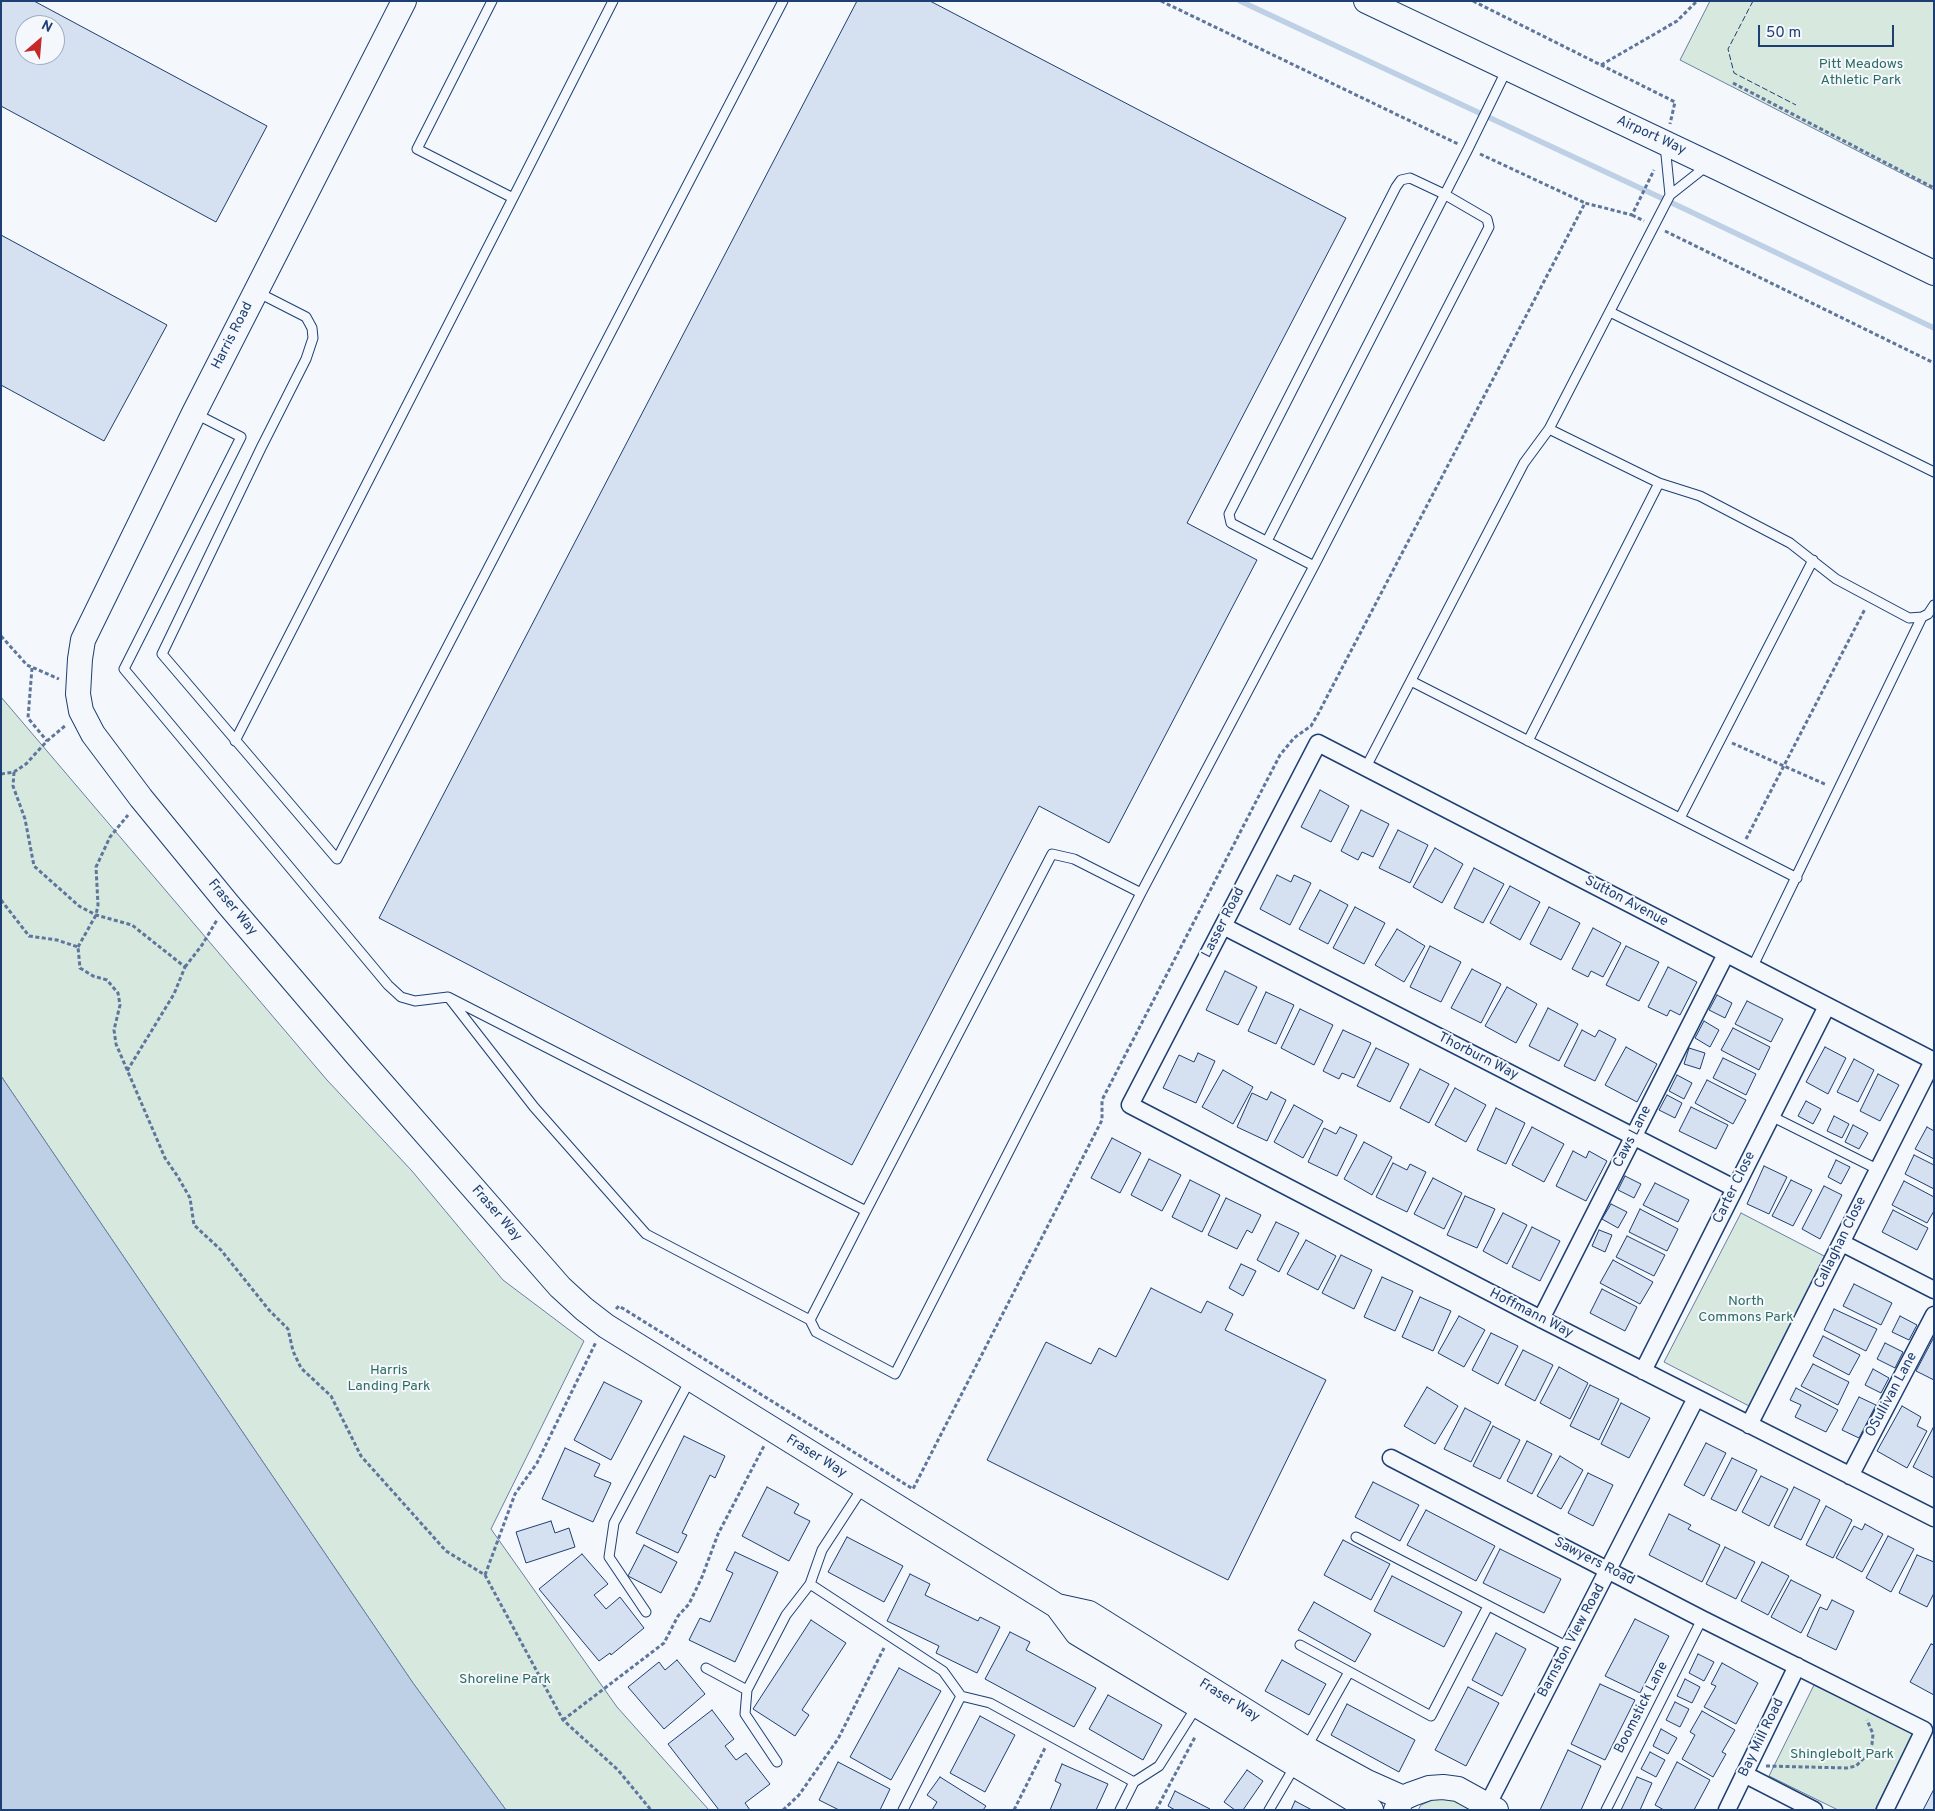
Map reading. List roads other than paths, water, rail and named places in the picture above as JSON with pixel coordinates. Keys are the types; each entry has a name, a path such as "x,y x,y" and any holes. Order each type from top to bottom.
{"street":[{"name":"Harris Road","path":"69,678 83,640 194,413 404,1"},
{"name":"Airport Way","path":"1366,1 1508,68 1667,133 1710,164 1934,273"},
{"name":"Fraser Way","path":"69,678 78,694 81,711 93,734 141,798 227,903 362,1061 560,1287 606,1326 1057,1606 1077,1633 1204,1700 1301,1756 1371,1810"},
{"name":"Sutton Avenue","path":"1318,743 1933,1061"},
{"name":"Lasser Road","path":"1130,1105 1318,743"},
{"name":"Thorburn Way","path":"1222,926 1734,1188"},
{"name":"Caws Lane","path":"1541,1319 1726,954"},
{"name":"Carter Close","path":"1643,1371 1827,1006"},
{"name":"Callaghan Close","path":"1748,1425 1933,1061"},
{"name":"Hoffmann Way","path":"1130,1105 1541,1319 1934,1518"},
{"path":"1842,1243 1934,1290"},
{"name":"OSullivan Lane","path":"1850,1476 1934,1315"},
{"name":"Barnston View Road","path":"1492,1807 1568,1647 1696,1398"},
{"name":"Sawyers Road","path":"1391,1458 1702,1619 1924,1730 1885,1810"},
{"name":"Bay Mill Road","path":"1727,1810 1797,1666"},
{"name":"Fraser Way","path":"1301,1756 1364,1780 1399,1804"},
{"path":"1746,1770 1814,1810"},
{"path":"1399,1804 1429,1788 1444,1786 1458,1789 1492,1807"}],"lane":[{"path":"492,1 416,149 513,198"},
{"path":"235,741 613,1"},
{"path":"255,291 306,317 312,328 313,338 306,359 162,654 337,860 783,1"},
{"path":"1267,541 1508,68"},
{"path":"1667,133 1670,195"},
{"path":"1366,767 1524,463 1549,428 1670,195 1710,164"},
{"path":"448,997 534,1107 646,1234 810,1320 816,1332 895,1374 1141,894 1314,566 1489,227 1486,219 1444,194 1410,178 1401,180 1396,187 1229,514 1231,523 1314,566"},
{"path":"1610,312 1934,472"},
{"path":"194,413 241,437 124,669 388,985 401,997 415,1001 448,997 866,1211"},
{"path":"1549,428 1659,483 1700,496 1790,543 1836,580 1909,618 1922,617 1928,614 1934,605"},
{"path":"1528,740 1659,483"},
{"path":"1680,818 1813,560"},
{"path":"1752,968 1922,617"},
{"path":"1411,681 1797,878"},
{"path":"810,1320 1052,854 1074,859 1141,894"},
{"path":"1771,1116 1877,1170"},
{"path":"646,1612 608,1556 614,1523 691,1379"},
{"path":"777,1762 745,1714 747,1690 786,1615 810,1584 822,1550 863,1486"},
{"path":"1356,1536 1568,1647"},
{"path":"810,1584 943,1672 961,1696 990,1703 1134,1782"},
{"path":"1300,1645 1430,1716 1488,1606"},
{"name":"Boomstick Lane","path":"1606,1810 1702,1619"},
{"path":"706,1668 747,1690"},
{"path":"1269,1810 1349,1672"},
{"path":"903,1810 961,1696"},
{"path":"1120,1810 1134,1782 1159,1766 1204,1700"}],"water":[{"path":"1,1076 413,1683 506,1810 1,1810"}],"waterway":[{"path":"1240,1 1934,328"}],"park label":[{"name":"Pitt Meadows Athletic Park","path":"1861,74"},
{"name":"North Commons Park","path":"1746,1310"},
{"name":"Harris Landing Park","path":"389,1379"},
{"name":"Shoreline Park","path":"505,1680"},
{"name":"Shinglebolt Park","path":"1842,1755"}]}
